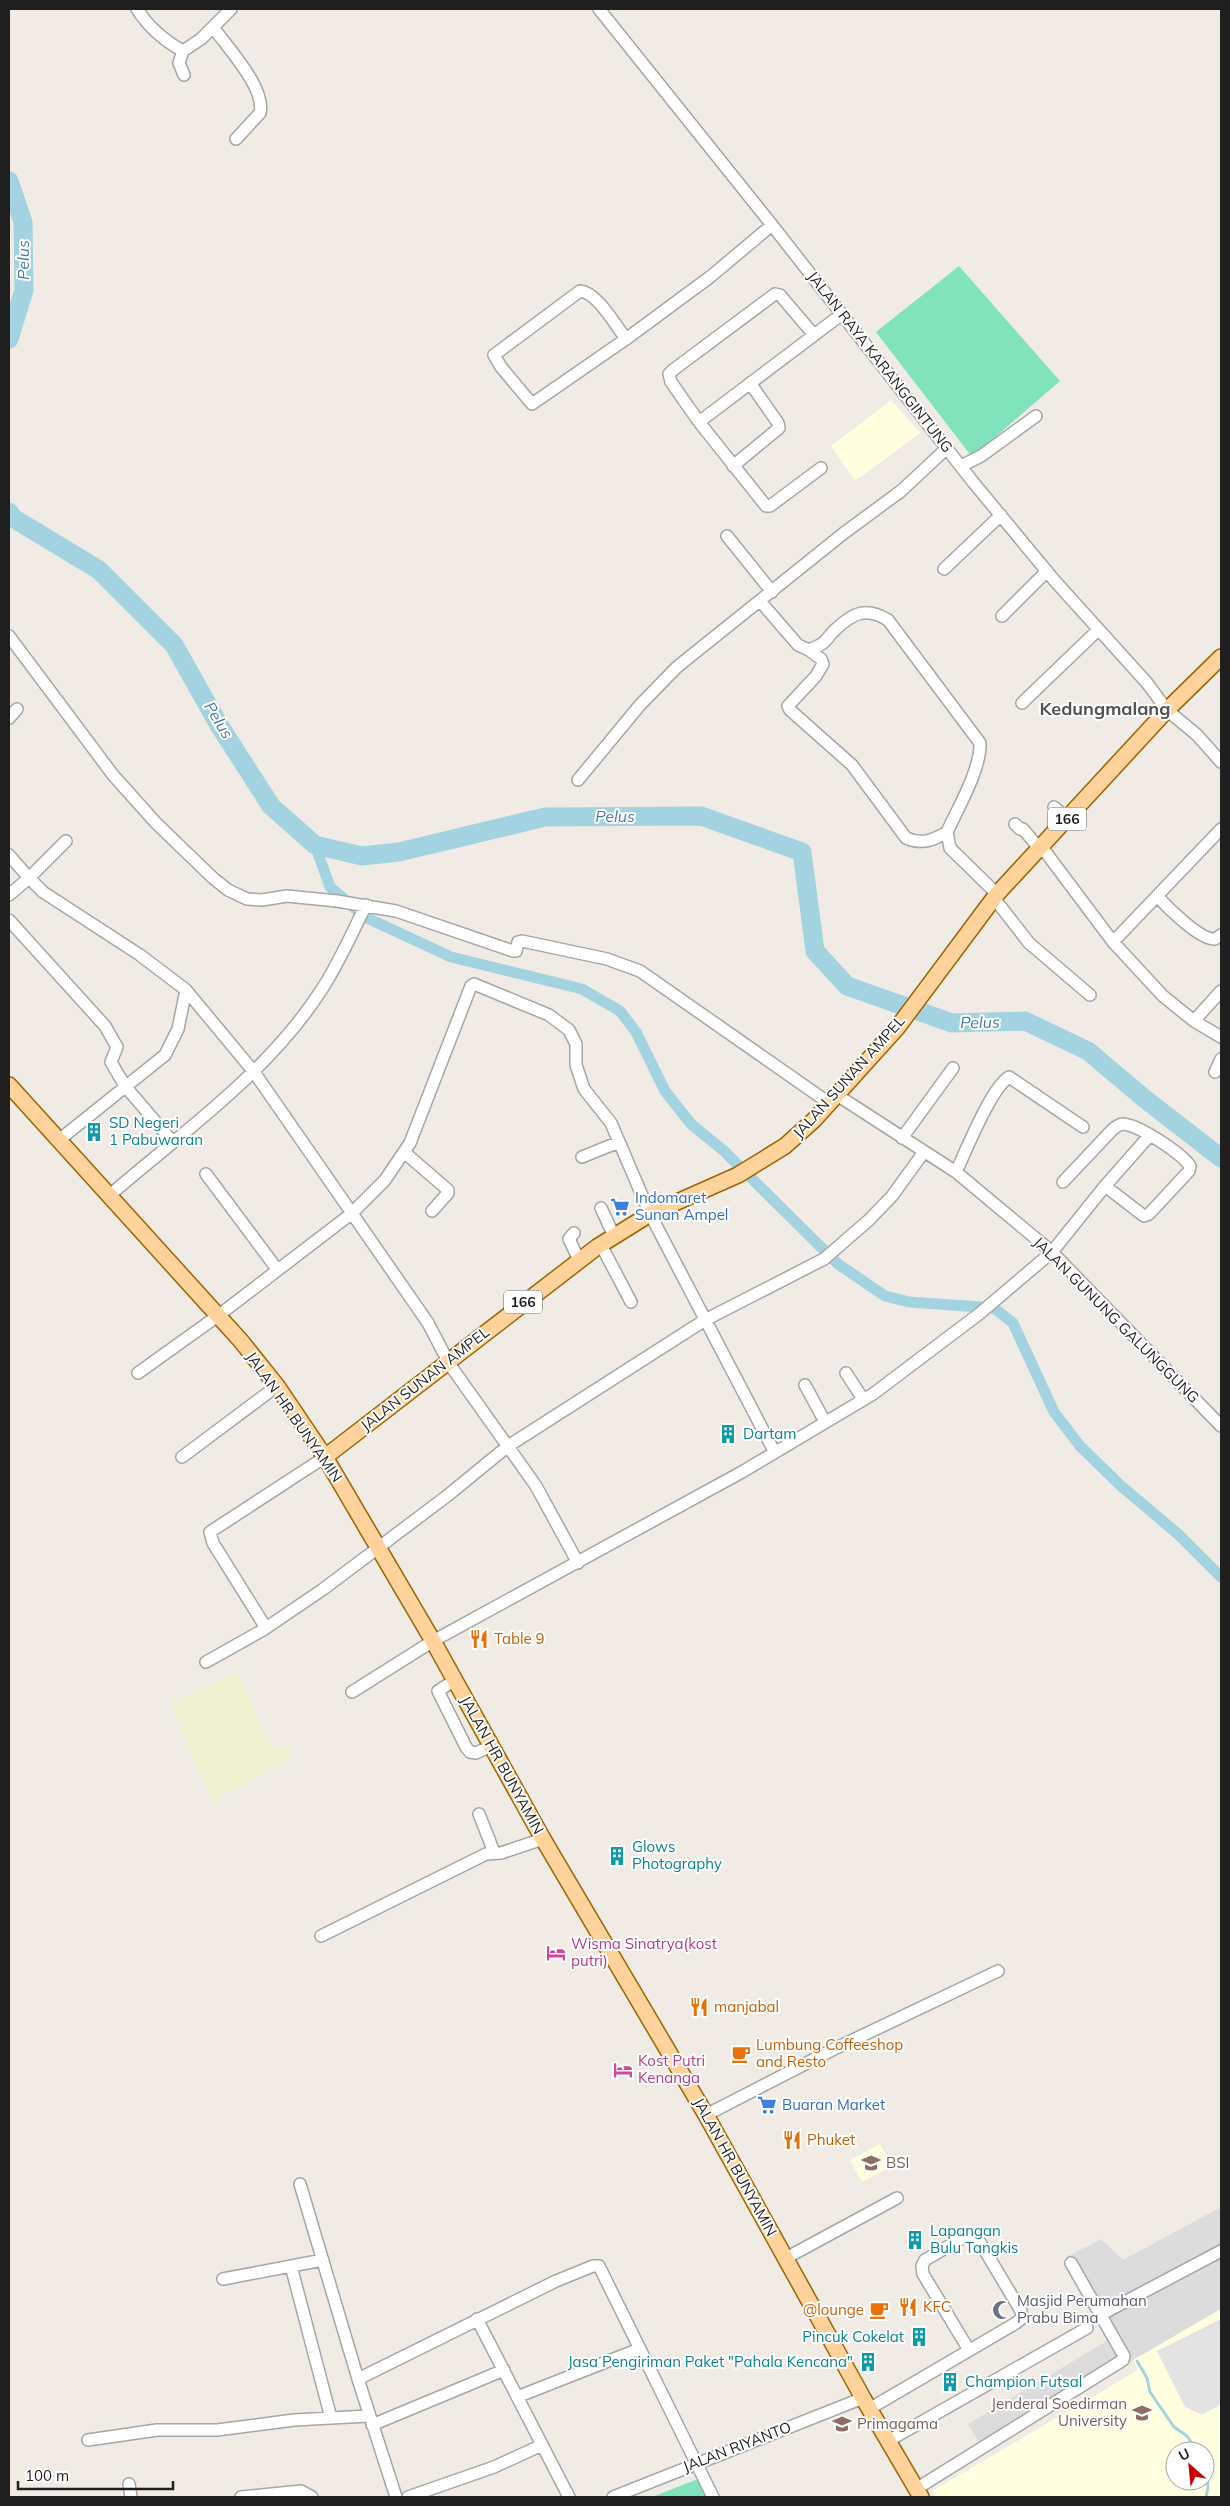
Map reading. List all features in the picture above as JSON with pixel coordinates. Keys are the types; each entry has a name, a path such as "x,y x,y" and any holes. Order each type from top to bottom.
{"main road":[{"name":"JALAN SUNAN AMPEL","path":"325,1457 578,1260 650,1214 738,1175 785,1146 833,1099 897,1028 995,896 1167,710 1221,657"},
{"name":"JALAN HR BUNYAMIN","path":"9,1085 219,1315 277,1386 325,1457 433,1641 542,1839 706,2115 866,2403 919,2493"}],"street":[{"path":"137,9 148,25 166,42 183,51"},
{"path":"184,75 179,63 183,51 201,39 231,9"},
{"name":"JALAN RAYA KARANGGINTUNG","path":"599,9 961,466 1047,571 1147,683 1167,710 1197,735 1221,762"},
{"path":"213,27 253,83 260,100 260,113 236,139"},
{"path":"626,339 598,302 590,294 580,292 494,354 501,367 532,404 626,339 710,277 772,225"},
{"path":"814,335 780,295 775,294 669,374 671,382 699,422 762,503 770,506 821,468"},
{"path":"699,422 842,314"},
{"path":"733,466 778,431 779,428 778,423 750,383"},
{"path":"961,466 981,456 1036,416"},
{"path":"578,780 658,684 703,645 844,533 901,491 947,448"},
{"path":"944,569 1001,515"},
{"path":"727,536 772,592"},
{"path":"1002,616 1047,571"},
{"path":"760,601 798,645 821,659 823,664 812,680 788,706 790,710 852,765 906,838 924,842 935,840 947,832 969,783 979,753 980,743 894,628 883,617 867,611 854,616 836,628 823,643 809,650"},
{"path":"1022,703 1098,630"},
{"path":"9,636 113,776 156,822 213,878 228,890 247,899 262,900 287,896 366,905 322,989 281,1044 254,1072 110,1194"},
{"path":"9,718 17,709"},
{"path":"1054,807 1067,819"},
{"path":"1015,824 1020,829 1023,829 1040,847 1113,942 1163,996 1194,1022 1221,1037"},
{"path":"1113,942 1221,829"},
{"path":"947,832 950,848 995,896 1029,943 1090,995"},
{"path":"9,895 66,841"},
{"path":"9,855 43,892 140,955 186,990 254,1072 428,1323 448,1362 536,1486 578,1563"},
{"path":"1157,896 1176,916 1206,937 1215,939 1221,935"},
{"name":"JALAN GUNUNG GALUNGGUNG","path":"366,905 396,911 513,952 516,951 518,942 522,941 607,959 635,969 833,1099 902,1138 956,1172 1052,1252 1221,1426"},
{"path":"9,920 114,1040 117,1047 111,1062 125,1086 172,1141"},
{"path":"138,1373 219,1315 351,1214 385,1180 410,1143 471,986 474,984 549,1016 569,1030 576,1044 576,1066 584,1089 611,1124 650,1214 774,1450"},
{"path":"59,1140 125,1086 156,1065 165,1055 178,1029 186,990"},
{"path":"1194,1022 1221,991"},
{"path":"1215,1072 1221,1059"},
{"path":"902,1138 953,1068"},
{"path":"956,1172 1001,1083 1009,1077 1084,1127"},
{"path":"1064,1182 1113,1129 1125,1124 1150,1135 1190,1166 1189,1171 1149,1214 1144,1216 1105,1186"},
{"path":"352,1692 433,1641 742,1472 774,1450 864,1400 979,1314 1052,1252 1105,1186 1150,1135"},
{"path":"582,1157 619,1142"},
{"path":"404,1152 448,1190 448,1193 432,1211"},
{"path":"206,1662 266,1628 378,1549 508,1446 705,1320 824,1259 836,1250 892,1196 924,1152"},
{"path":"206,1174 277,1269"},
{"path":"601,1208 614,1236"},
{"path":"574,1233 569,1240 578,1260"},
{"path":"601,1245 632,1302"},
{"path":"846,1373 864,1400"},
{"path":"805,1385 825,1422"},
{"path":"182,1457 277,1386"},
{"path":"266,1628 213,1543 210,1532 325,1457"},
{"path":"455,1680 438,1691 466,1747 470,1752 475,1753 491,1746"},
{"path":"479,1814 494,1852"},
{"path":"321,1936 486,1854 502,1853 542,1839"},
{"path":"706,2115 834,2048 998,1971"},
{"path":"300,2184 370,2420 396,2497"},
{"path":"786,2258 897,2198"},
{"name":"JALAN RIYANTO","path":"613,2497 696,2463 866,2403 969,2350 1022,2318 1021,2311 978,2239 966,2236 926,2260 922,2266 923,2274 969,2350"},
{"path":"1102,2314 1221,2251"},
{"path":"224,2279 323,2260"},
{"path":"919,2493 1120,2362 1124,2356 1102,2314 1071,2263"},
{"path":"291,2266 331,2418"},
{"path":"358,2379 477,2318 556,2281 593,2266 599,2266 713,2497"},
{"path":"477,2318 569,2497"},
{"path":"888,2441 1087,2328"},
{"path":"517,2397 639,2348"},
{"path":"88,2440 157,2430 217,2430 294,2420 331,2418 370,2420 504,2370"},
{"path":"408,2497 494,2467 542,2446"},
{"path":"130,2484 131,2497"},
{"path":"240,2497 301,2491 312,2497"}],"shaded area":[{"path":"891,400 920,433 855,481 831,446"},
{"path":"238,1671 271,1749 290,1745 290,1760 212,1802 170,1703"},
{"name":"BSI","path":"880,2144 892,2166 862,2182 850,2160"},
{"path":"1221,2207 1221,2309 982,2448 968,2424 1110,2339 1066,2257 1101,2239 1123,2260"},
{"name":"Jenderal Soedirman University","path":"1221,2309 1221,2497 936,2497 932,2491 1138,2370 1133,2360"},
{"path":"1221,2319 1221,2404 1202,2415 1185,2407 1157,2351"}],"green space":[{"path":"959,266 1060,381 972,457 876,332"},
{"path":"698,2479 707,2497 652,2497"}],"waterway":[{"name":"Pelus","path":"9,181 23,222 24,290 9,339"},
{"name":"Pelus","path":"9,512 13,518 99,570 174,645 219,725 271,806 315,845 362,856 399,852 545,817 701,816 802,852 815,951 847,986 952,1023 1025,1021 1088,1051 1145,1099 1221,1158"},
{"path":"315,845 330,887 365,917 451,957 582,989 620,1011 636,1032 665,1091 691,1124 724,1151 838,1264 885,1296 909,1302 994,1308 1013,1323 1054,1412 1080,1446 1120,1485 1179,1535 1221,1577"},
{"path":"1137,2361 1147,2378 1150,2392 1174,2427 1187,2436 1190,2441"},
{"path":"1206,2497 1207,2491"}],"place":[{"name":"SD Negeri 1 Pabuwaran","path":"94,1132"},
{"name":"Indomaret Sunan Ampel","path":"620,1207"},
{"name":"Dartam","path":"728,1434"},
{"name":"Table 9","path":"479,1639"},
{"name":"Glows Photography","path":"617,1856"},
{"name":"Wisma Sinatrya(kost putri)","path":"556,1953"},
{"name":"manjabal","path":"699,2007"},
{"name":"Lumbung Coffeeshop and Resto","path":"741,2054"},
{"name":"Kost Putri Kenanga","path":"623,2070"},
{"name":"Buaran Market","path":"767,2105"},
{"name":"Phuket","path":"792,2140"},
{"name":"BSI","path":"871,2163"},
{"name":"Lapangan Bulu Tangkis","path":"915,2240"},
{"name":"KFC","path":"908,2307"},
{"name":"@lounge","path":"879,2310"},
{"name":"Masjid Perumahan Prabu Bima","path":"1002,2310"},
{"name":"Pincuk Cokelat","path":"919,2337"},
{"name":"Jasa Pengiriman Paket \"Pahala Kencana\"","path":"868,2362"},
{"name":"Champion Futsal","path":"950,2382"},
{"name":"Jenderal Soedirman University","path":"1142,2413"},
{"name":"Primagama","path":"842,2424"}],"district":[{"name":"Kedungmalang","path":"1105,709"}]}
